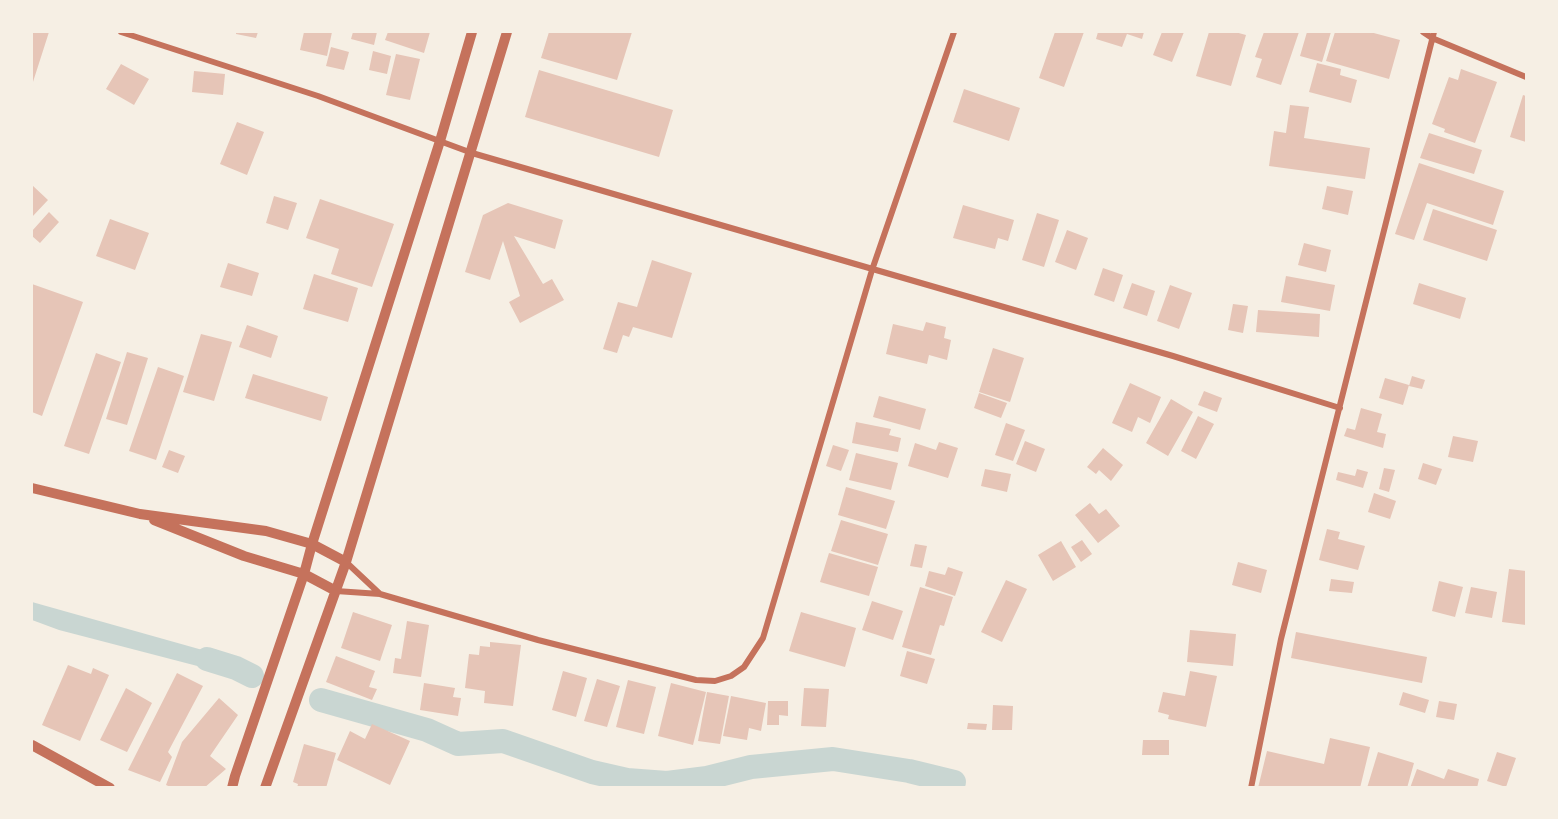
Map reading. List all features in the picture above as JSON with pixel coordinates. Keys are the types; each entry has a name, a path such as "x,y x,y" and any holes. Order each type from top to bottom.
{"street":[{"path":"121,32 318,96 472,153 1173,356 1340,408"},
{"path":"232,788 304,574 472,32"},
{"path":"265,788 346,562 507,32"},
{"path":"140,514 244,556 304,574 336,591 380,594 538,640 696,680 715,681 731,676 744,667 763,638 872,270 954,32"},
{"path":"1423,32 1527,76"},
{"path":"1251,788 1281,639 1433,35"},
{"path":"32,488 140,514 266,531 312,544 346,562 380,594"},
{"path":"32,746 110,788"},
{"path":"225,788 235,776"}],"shaded area":[{"path":"32,602 238,660 236,668 232,675 59,630 32,620"}],"building":[{"path":"32,32 49,32 32,85"},
{"path":"236,32 258,32 256,38 236,34"},
{"path":"304,32 332,32 327,56 300,50"},
{"path":"353,32 377,32 374,45 351,39"},
{"path":"388,32 430,32 424,53 385,40"},
{"path":"549,32 632,32 617,80 541,58"},
{"path":"1055,32 1084,32 1064,87 1039,78"},
{"path":"1098,32 1144,32 1142,39 1127,34 1122,47 1096,39"},
{"path":"1162,32 1184,32 1172,62 1153,55"},
{"path":"1209,32 1235,32 1246,35 1231,86 1196,76"},
{"path":"1264,32 1299,32 1281,85 1256,77 1262,59 1255,57"},
{"path":"1307,32 1331,32 1322,62 1300,56"},
{"path":"1335,32 1370,32 1400,40 1389,79 1326,61"},
{"path":"331,47 349,52 344,70 326,66"},
{"path":"373,51 391,56 387,74 369,70"},
{"path":"396,54 420,59 410,100 386,95"},
{"path":"1317,63 1341,69 1340,75 1357,80 1351,103 1309,92"},
{"path":"121,64 149,79 134,105 106,89"},
{"path":"1461,69 1497,82 1475,143 1444,132 1445,129 1432,124 1449,77 1458,80"},
{"path":"539,70 673,110 659,157 525,117"},
{"path":"194,71 225,74 223,95 192,92"},
{"path":"964,89 1020,108 1009,141 953,122"},
{"path":"1523,95 1526,96 1526,142 1510,137"},
{"path":"1290,105 1309,107 1304,138 1370,148 1365,179 1269,166 1274,131 1286,133"},
{"path":"237,122 264,132 247,175 220,164"},
{"path":"1429,133 1482,150 1474,174 1420,158"},
{"path":"1419,163 1504,191 1493,225 1427,203 1414,240 1395,234"},
{"path":"32,185 48,200 32,217"},
{"path":"1327,186 1353,191 1348,215 1322,209"},
{"path":"274,196 297,203 288,230 266,223"},
{"path":"320,199 394,224 372,287 331,274 339,249 306,238"},
{"path":"508,203 563,220 555,249 514,236 543,284 552,279 564,300 520,323 509,302 520,296 503,241 490,280 465,272 483,215"},
{"path":"963,205 1014,220 1008,241 998,238 995,249 953,238"},
{"path":"1433,209 1497,230 1487,261 1423,240"},
{"path":"49,212 59,222 40,243 32,236 32,231"},
{"path":"1037,213 1059,220 1044,267 1022,260"},
{"path":"110,219 149,233 135,270 96,256"},
{"path":"1067,230 1088,238 1076,270 1055,262"},
{"path":"1304,243 1331,250 1326,272 1298,265"},
{"path":"652,260 692,273 672,338 633,327 629,337 623,335 617,353 603,349 618,302 637,307"},
{"path":"228,263 259,273 252,296 220,287"},
{"path":"1103,268 1123,275 1114,302 1094,295"},
{"path":"314,274 358,288 348,322 303,309"},
{"path":"1286,276 1335,285 1330,311 1281,302"},
{"path":"1132,283 1155,291 1147,316 1123,308"},
{"path":"1419,283 1466,298 1460,319 1413,304"},
{"path":"32,284 83,302 42,416 32,412"},
{"path":"1170,285 1192,293 1179,329 1157,321"},
{"path":"1233,304 1248,306 1243,333 1228,330"},
{"path":"1258,310 1320,314 1319,337 1256,332"},
{"path":"926,322 946,327 944,338 951,340 947,360 929,355 927,364 886,354 893,324 923,331"},
{"path":"247,325 278,336 271,358 239,347"},
{"path":"201,334 232,342 214,401 183,392"},
{"path":"993,348 1024,358 1010,402 979,392"},
{"path":"127,352 148,358 127,425 106,419"},
{"path":"96,353 121,362 89,454 64,446"},
{"path":"158,367 184,376 156,460 129,451"},
{"path":"253,374 328,397 321,421 245,398"},
{"path":"1412,376 1425,380 1422,389 1409,386"},
{"path":"1385,378 1409,385 1403,405 1379,398"},
{"path":"1130,383 1161,397 1150,423 1138,417 1132,432 1112,423"},
{"path":"1204,391 1222,398 1217,412 1198,405"},
{"path":"979,393 1007,403 1001,418 974,408"},
{"path":"879,396 926,409 920,430 873,417"},
{"path":"1171,399 1193,412 1168,456 1146,443"},
{"path":"1361,408 1382,414 1377,432 1386,434 1383,448 1344,436 1347,428 1355,430"},
{"path":"1198,416 1214,424 1196,459 1181,451"},
{"path":"856,422 891,429 889,435 901,438 898,452 852,443"},
{"path":"1006,423 1025,430 1013,461 995,455"},
{"path":"1453,436 1478,441 1473,462 1448,457"},
{"path":"1025,441 1045,449 1036,472 1016,464"},
{"path":"939,442 958,448 948,478 908,466 915,443 936,450"},
{"path":"833,445 849,450 841,471 826,466"},
{"path":"1103,448 1123,465 1111,481 1099,470 1096,474 1087,467"},
{"path":"169,450 185,456 178,473 162,467"},
{"path":"856,453 898,463 891,490 849,480"},
{"path":"1423,463 1442,469 1436,485 1418,479"},
{"path":"1384,468 1395,470 1389,492 1379,489"},
{"path":"985,469 1011,474 1007,492 981,486"},
{"path":"1357,469 1368,472 1363,488 1336,480 1338,472 1355,476"},
{"path":"846,487 895,501 886,529 838,515"},
{"path":"1374,493 1396,501 1390,519 1368,512"},
{"path":"1090,503 1099,514 1106,509 1120,526 1098,543 1075,515"},
{"path":"841,520 888,534 878,565 831,551"},
{"path":"1327,529 1340,532 1338,539 1365,546 1358,570 1319,560"},
{"path":"1082,540 1092,554 1081,562 1071,547"},
{"path":"1061,541 1076,567 1053,581 1038,555"},
{"path":"915,544 927,546 922,568 910,566"},
{"path":"829,553 878,567 869,596 820,582"},
{"path":"1238,562 1267,570 1261,593 1232,585"},
{"path":"948,567 963,572 955,596 925,586 929,571 945,575"},
{"path":"1509,569 1526,571 1526,625 1502,622"},
{"path":"1331,579 1354,582 1352,593 1329,591"},
{"path":"1006,580 1027,589 1002,642 981,632"},
{"path":"1439,581 1463,587 1455,617 1432,611"},
{"path":"920,587 953,597 944,626 940,625 931,655 902,647"},
{"path":"1471,587 1497,592 1492,618 1465,613"},
{"path":"872,601 903,611 893,640 862,630"},
{"path":"353,612 392,625 380,661 341,648"},
{"path":"801,612 856,628 845,667 789,651"},
{"path":"407,621 429,625 421,677 393,673 395,658 401,659"},
{"path":"1190,630 1236,634 1233,666 1187,662"},
{"path":"1296,632 1427,657 1422,683 1291,658"},
{"path":"490,642 521,645 513,706 484,703 485,691 465,688 469,654 479,655 480,646 490,647"},
{"path":"907,651 935,659 927,684 900,676"},
{"path":"336,656 375,671 369,687 377,689 372,700 326,682"},
{"path":"68,665 91,674 93,668 109,675 80,741 42,725"},
{"path":"563,671 587,678 576,717 552,710"},
{"path":"1190,671 1217,676 1206,727 1168,719 1169,715 1158,712 1163,692 1185,696"},
{"path":"177,673 203,686 168,752 172,757 160,782 128,770"},
{"path":"597,679 620,686 607,727 584,721"},
{"path":"628,680 656,687 644,734 616,727"},
{"path":"424,683 455,688 453,697 461,698 458,716 420,710"},
{"path":"671,683 706,692 693,745 658,736"},
{"path":"126,688 152,703 127,752 100,740"},
{"path":"804,688 829,689 826,727 801,726"},
{"path":"707,692 729,696 720,744 698,741"},
{"path":"1403,692 1429,700 1425,713 1399,705"},
{"path":"731,696 766,703 761,731 749,728 747,740 723,736"},
{"path":"219,698 238,715 210,756 226,769 204,788 173,788 166,785 182,742"},
{"path":"768,701 788,701 788,716 779,715 779,725 767,725"},
{"path":"1439,701 1457,704 1454,720 1436,717"},
{"path":"993,705 1013,706 1012,730 992,730"},
{"path":"968,723 987,724 986,730 967,729"},
{"path":"372,724 410,741 390,785 337,760 350,731 365,739"},
{"path":"1330,738 1370,747 1360,788 1258,788 1267,751 1324,764"},
{"path":"1143,740 1169,740 1169,755 1142,755"},
{"path":"304,744 336,753 326,788 297,788 298,784 293,782"},
{"path":"1378,752 1414,763 1407,788 1367,788"},
{"path":"1497,752 1516,758 1506,787 1487,781"},
{"path":"1417,769 1444,779 1448,769 1479,779 1477,788 1410,788"}],"waterway":[{"path":"207,659 236,668 252,676"},
{"path":"321,700 427,730 458,744 503,741 592,772 627,780 667,783 707,778 751,767 833,759 909,771 954,782"}]}
